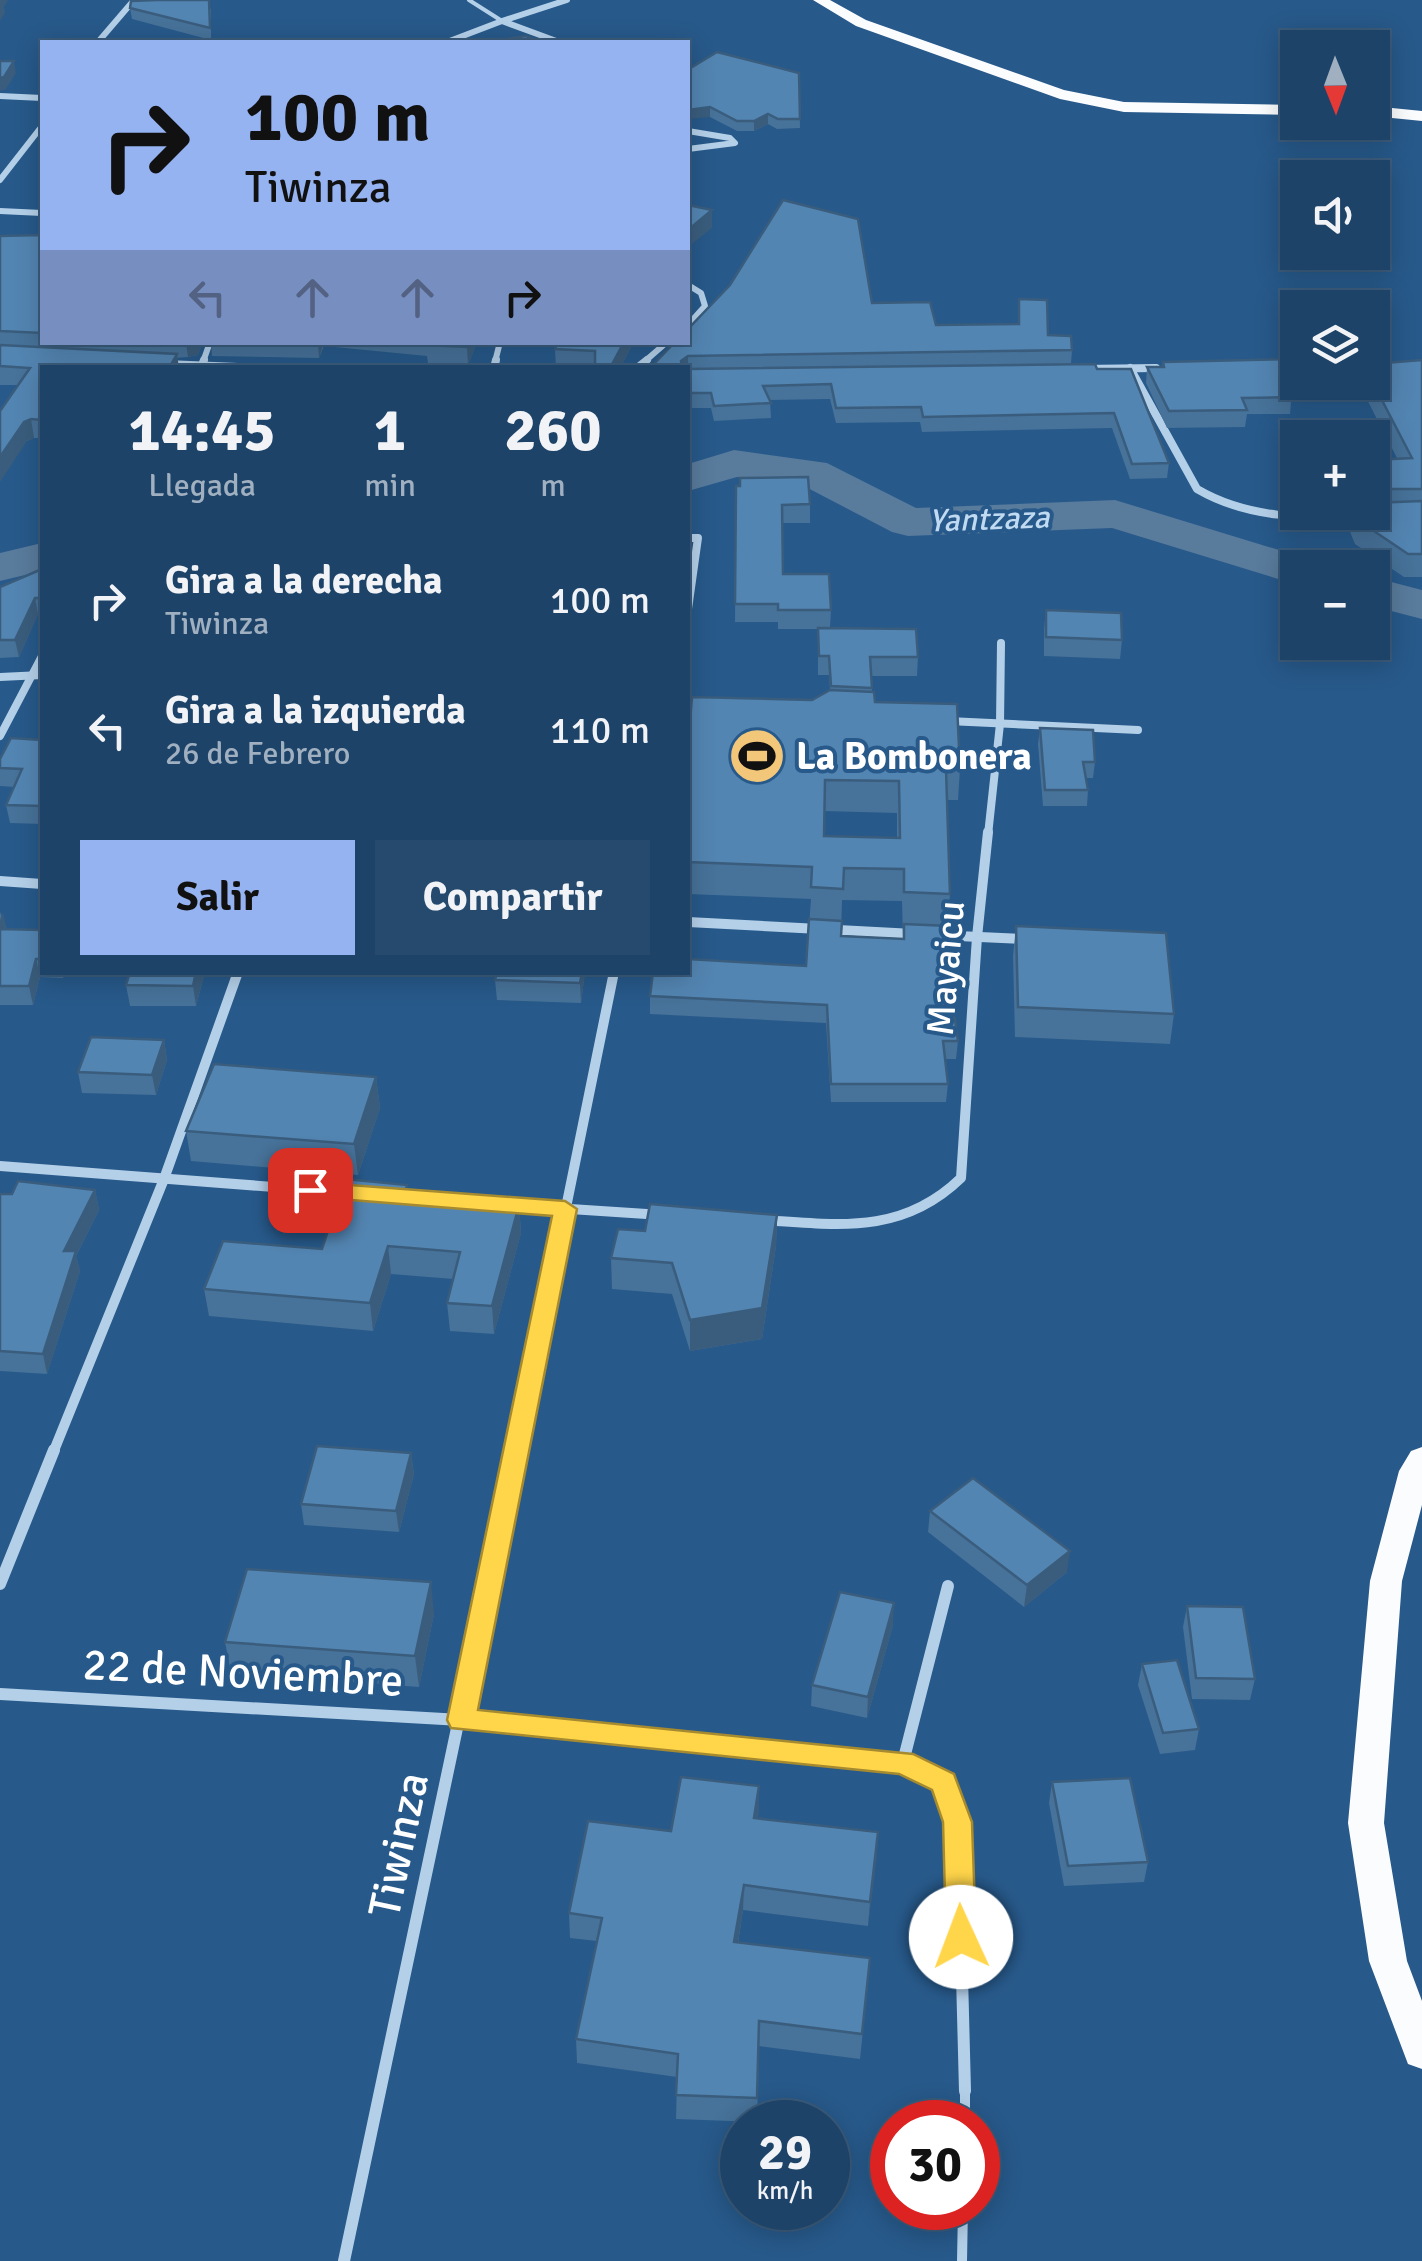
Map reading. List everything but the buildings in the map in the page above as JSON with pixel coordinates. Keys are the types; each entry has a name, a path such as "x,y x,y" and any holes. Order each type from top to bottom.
{"highway":[{"path":"820,0 861,23 1060,94 1124,107 1280,110"},
{"path":"1390,113 1422,116"},
{"path":"1422,1459 1415,1471 1386,1581 1366,1823 1388,1961 1422,2051"}],"street":[{"path":"100,40 134,0"},
{"path":"452,40 567,0"},
{"path":"502,22 552,40"},
{"path":"0,96 40,98"},
{"path":"0,180 40,129"},
{"path":"690,130 730,138 735,143 690,149"},
{"path":"0,211 40,213"},
{"path":"690,286 701,293 705,306 690,323"},
{"path":"640,365 663,345"},
{"path":"147,363 184,365"},
{"path":"1130,368 1195,488 1222,501 1280,516"},
{"path":"1075,370 1167,368"},
{"path":"690,538 698,538 690,595"},
{"name":"Mayaicu","path":"758,1220 856,1226 894,1220 943,1200 960,1178 978,937 1000,724 1001,643"},
{"path":"0,677 38,675"},
{"path":"0,736 38,675"},
{"path":"927,720 1138,730"},
{"path":"0,881 40,884"},
{"path":"690,922 1034,940"},
{"path":"0,1584 164,1179 237,975"},
{"name":"Tiwinza","path":"344,2261 462,1720 613,975"},
{"path":"0,1166 374,1195"},
{"path":"488,1203 681,1216"},
{"path":"903,1762 948,1586"},
{"name":"22 de Noviembre","path":"0,1694 462,1720 903,1762 944,1782 958,1822 966,2091"}],"lane":[{"path":"469,0 502,22"},
{"path":"965,2100 966,2091"},
{"path":"962,2230 962,2261"}],"waterway":[{"name":"Yantzaza","path":"690,477 734,463 811,472 908,522 1115,514 1280,565"},
{"name":"Yantzaza","path":"0,567 40,557"},
{"name":"Yantzaza","path":"1390,596 1422,605"}],"place":[{"name":"La Bombonera","path":"757,756"}],"route":[{"path":"310,1190 565,1209 462,1720 903,1762 944,1782 958,1822 961,1937"}]}
